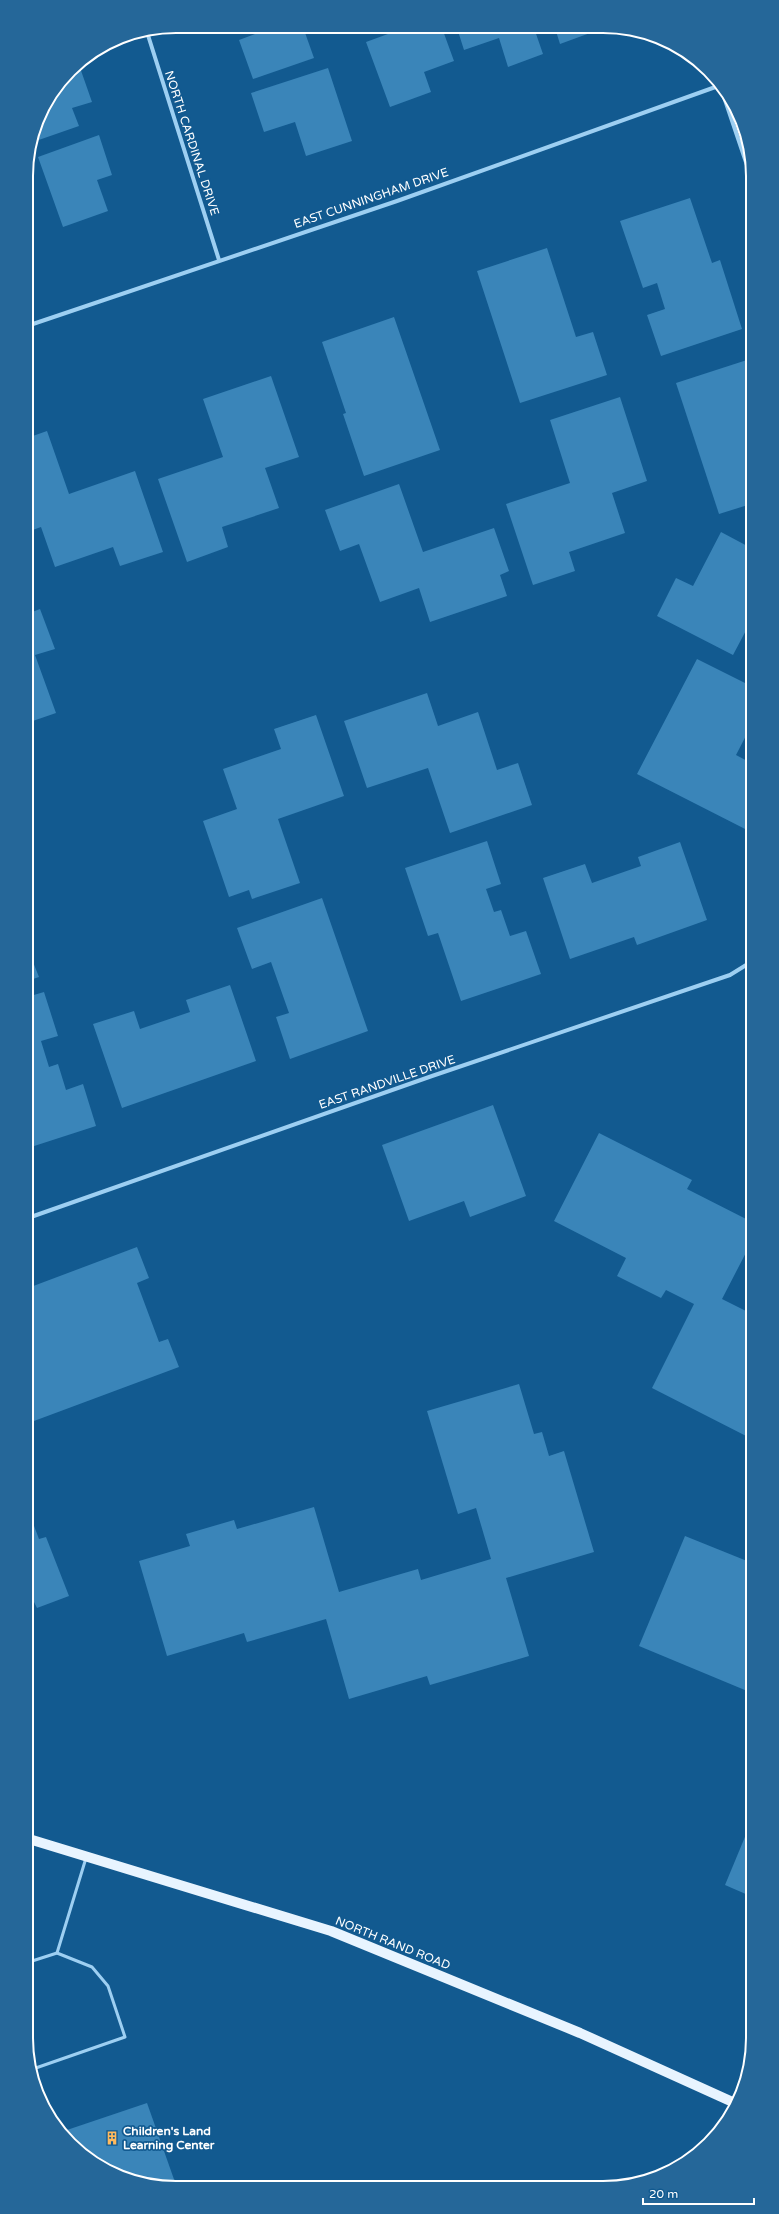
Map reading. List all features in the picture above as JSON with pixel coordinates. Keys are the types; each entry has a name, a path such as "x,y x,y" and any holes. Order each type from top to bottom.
{"main road":[{"name":"NORTH RAND ROAD","path":"33,1840 331,1931 580,2033 731,2101"}],"street":[{"name":"NORTH CARDINAL DRIVE","path":"148,36 219,260"},
{"name":"EAST CUNNINGHAM DRIVE","path":"33,324 397,201 715,87"},
{"path":"726,102 745,160"},
{"name":"EAST RANDVILLE DRIVE","path":"33,1216 432,1076 730,975 746,965"}],"lane":[{"path":"57,1953 87,1856"},
{"path":"33,1961 57,1953 92,1967 108,1986 125,2037 36,2068"}],"building":[{"path":"305,33 314,58 253,79 239,40 255,34"},
{"path":"391,33 444,33 454,61 424,72 431,92 390,107 366,42"},
{"path":"459,33 536,33 543,54 508,67 499,38 464,50"},
{"path":"557,33 590,33 560,44"},
{"path":"328,68 352,141 306,156 295,122 264,132 251,93"},
{"path":"81,69 92,102 72,108 79,126 38,140 44,121 52,104 62,89"},
{"path":"99,135 112,175 97,180 108,211 63,227 38,157"},
{"path":"690,198 712,263 720,260 742,329 661,356 647,315 665,309 657,283 643,288 620,221"},
{"path":"547,248 576,337 593,332 607,375 520,403 477,271"},
{"path":"394,317 440,450 364,476 343,414 346,413 322,342"},
{"path":"746,360 746,506 719,514 676,383"},
{"path":"271,376 299,457 265,468 279,508 222,527 228,547 187,562 158,479 223,457 203,399"},
{"path":"620,397 647,481 612,493 625,533 569,552 575,571 533,585 506,504 570,483 550,420"},
{"path":"47,431 69,494 135,471 163,552 120,566 113,547 55,567 41,527 33,530 33,436"},
{"path":"399,484 423,552 494,528 509,571 500,575 507,596 430,622 419,588 380,602 359,544 340,551 325,510"},
{"path":"721,532 746,545 746,630 733,655 657,616 676,578 693,586"},
{"path":"40,609 55,649 35,655 56,713 33,721 33,612"},
{"path":"697,659 746,684 746,736 736,755 746,760 746,829 637,774"},
{"path":"427,693 438,726 478,712 497,770 518,763 532,805 450,833 428,768 367,788 344,721"},
{"path":"316,715 344,796 278,819 300,883 252,899 249,890 229,897 203,821 237,809 223,769 281,749 274,729"},
{"path":"487,841 501,884 486,889 494,912 501,910 510,936 526,931 541,974 461,1001 438,933 428,936 405,868"},
{"path":"680,842 707,920 637,945 634,937 570,959 543,878 585,864 592,883 641,866 638,857"},
{"path":"322,898 368,1031 290,1059 276,1017 289,1013 271,962 252,969 237,928"},
{"path":"33,962 39,977 33,979"},
{"path":"230,985 256,1061 122,1108 93,1024 134,1011 140,1029 190,1012 186,1000"},
{"path":"44,992 58,1036 41,1041 49,1067 58,1064 66,1090 83,1084 96,1126 33,1146 33,995"},
{"path":"493,1105 526,1196 470,1217 464,1201 409,1221 382,1145"},
{"path":"599,1133 692,1180 687,1189 746,1219 746,1253 722,1299 746,1311 746,1436 652,1388 694,1304 666,1290 661,1298 617,1276 626,1258 554,1221"},
{"path":"137,1247 149,1278 137,1283 159,1342 168,1339 179,1367 34,1421 33,1286"},
{"path":"519,1384 534,1434 542,1432 549,1456 564,1451 594,1552 506,1578 529,1656 430,1685 427,1676 349,1699 326,1619 247,1642 244,1633 167,1656 139,1561 190,1546 186,1534 234,1520 237,1529 314,1507 339,1592 418,1569 421,1580 491,1559 476,1508 458,1514 427,1411"},
{"path":"33,1523 39,1539 46,1537 69,1596 37,1608 34,1602"},
{"path":"685,1536 746,1561 746,1691 639,1646"},
{"path":"746,1834 746,1894 725,1885"},
{"name":"Children's Land Learning Center","path":"147,2103 175,2181 157,2180 121,2170 104,2162 89,2152 66,2130"}],"place":[{"name":"Children's Land Learning Center","path":"112,2138"}]}
